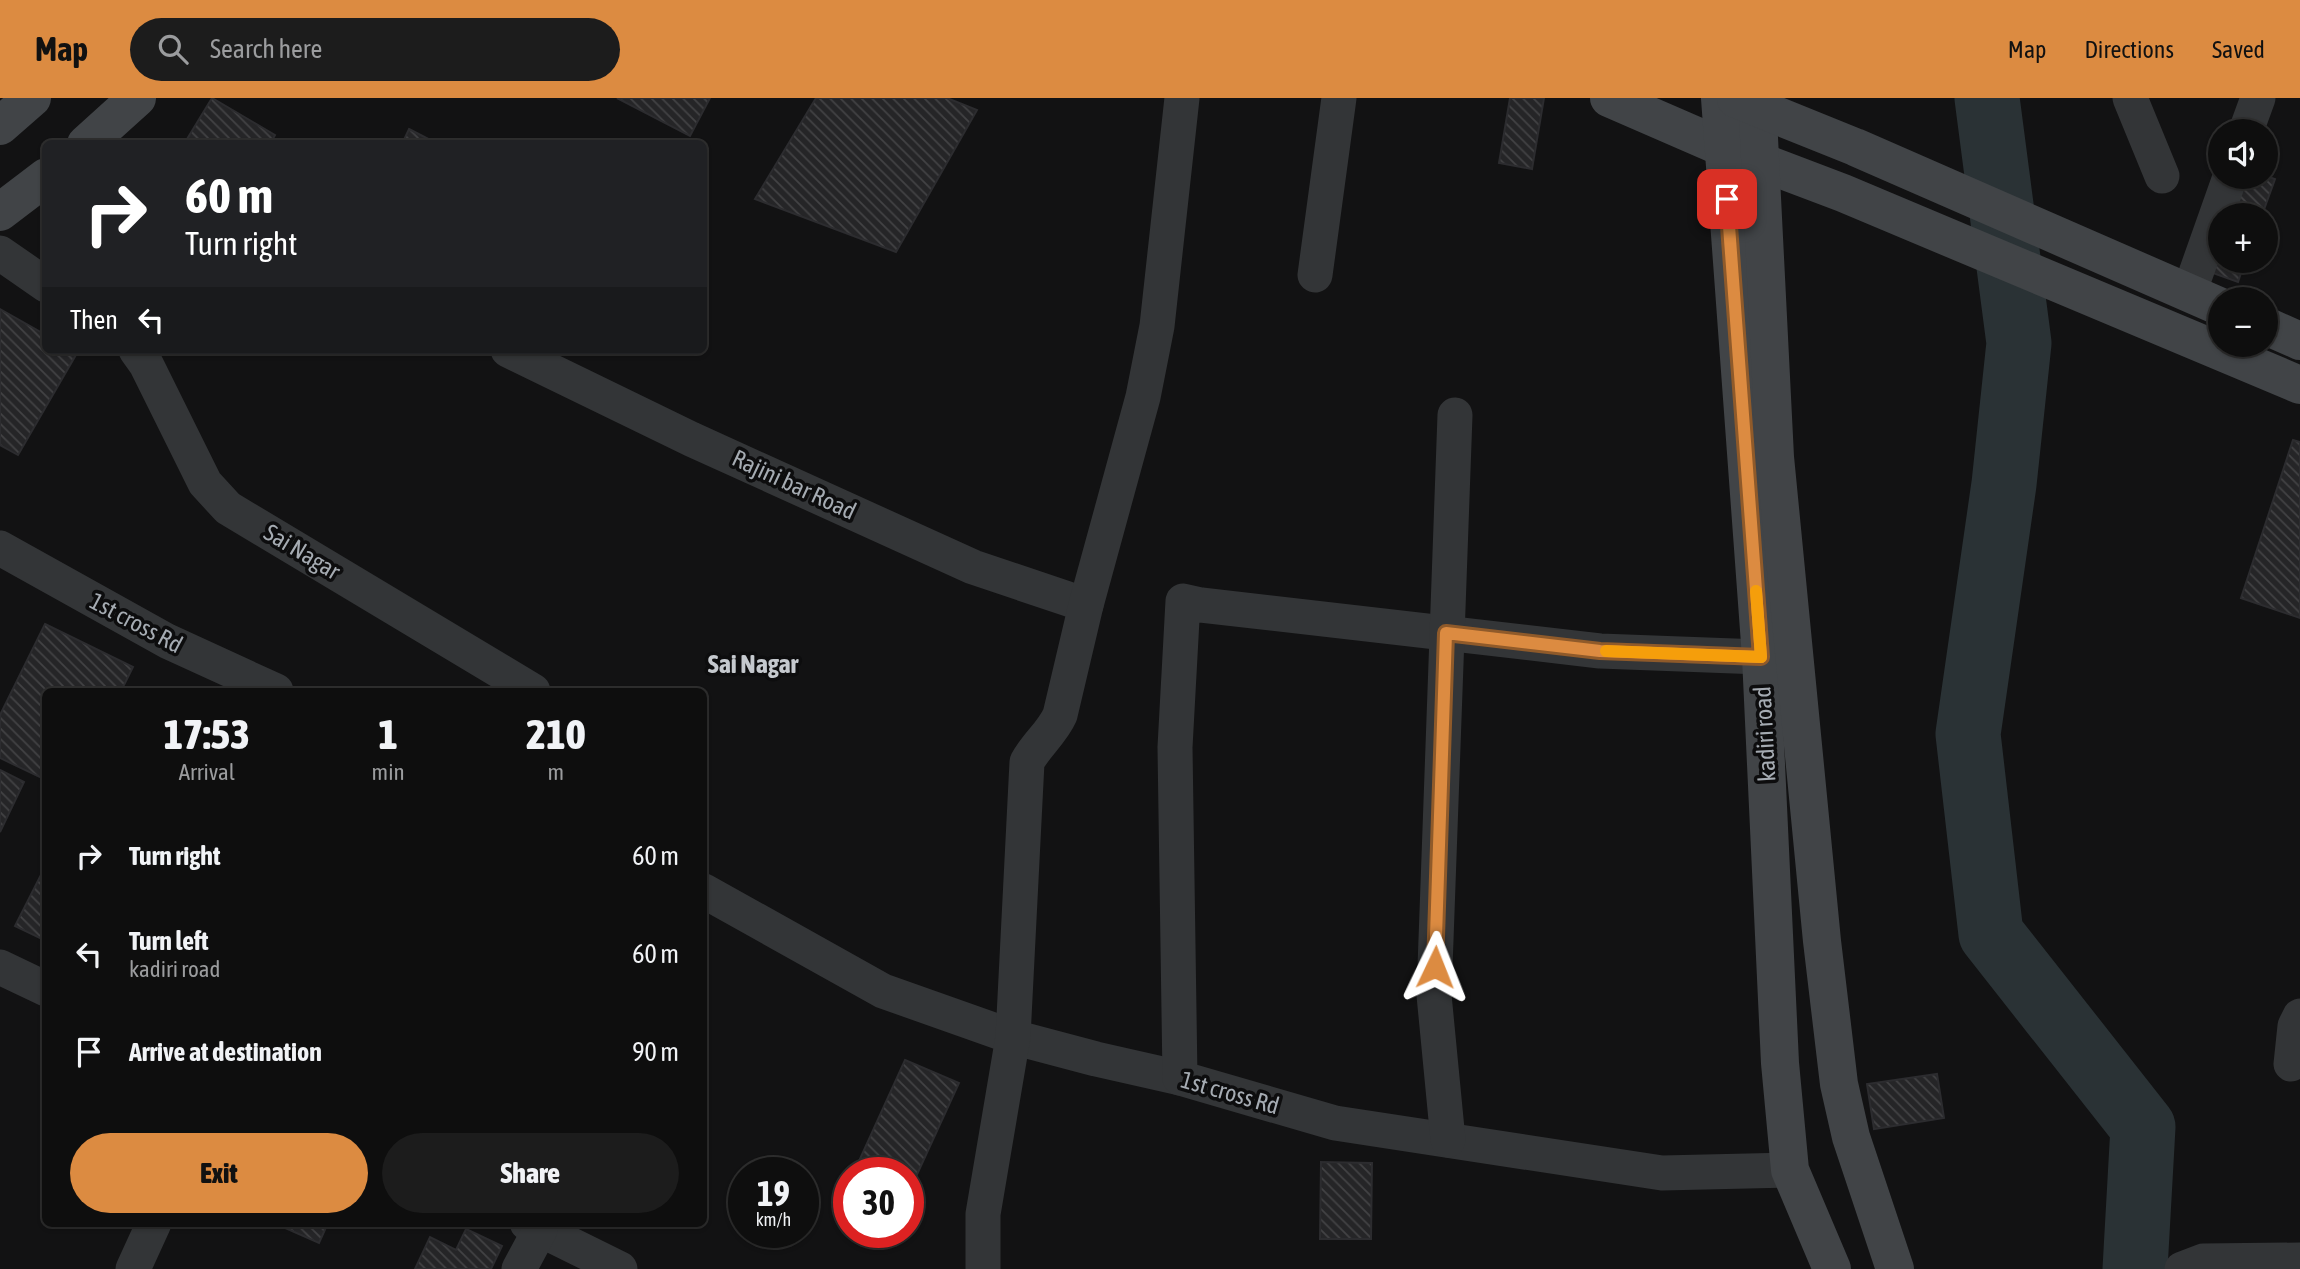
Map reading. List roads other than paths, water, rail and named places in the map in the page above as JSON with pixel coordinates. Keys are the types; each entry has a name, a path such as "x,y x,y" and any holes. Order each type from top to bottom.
{"main road":[{"path":"0,126 32,98"},
{"path":"90,140 137,98"},
{"path":"1609,98 2300,385"},
{"name":"kadiri road","path":"1720,98 1741,154 1839,1084 1851,1137 1895,1269"},
{"path":"1749,101 2205,300"},
{"name":"kadiri road","path":"1749,101 1741,154 1780,1063 1790,1170 1832,1269"},
{"path":"0,212 42,180"},
{"path":"2278,331 2300,341"}],"street":[{"path":"983,1269 983,1214 1013,1037 1027,762 1060,715 1086,605 1129,454 1157,326 1182,98"},
{"path":"1315,275 1339,98"},
{"path":"2130,98 2162,176"},
{"path":"2250,119 2258,98"},
{"path":"2205,300 2228,189"},
{"path":"0,253 42,282"},
{"name":"Sai Nagar","path":"139,354 205,483 228,508 528,688"},
{"name":"Rajini bar Road","path":"516,354 691,439 973,568 1086,605"},
{"path":"1448,1140 1434,995 1455,415"},
{"name":"1st cross Rd","path":"0,548 167,641 269,688"},
{"path":"1180,1078 1175,747 1183,601 1600,651 1761,657"},
{"name":"1st cross Rd","path":"707,893 883,990 1013,1037 1180,1078 1335,1124 1662,1173 1790,1170"},
{"path":"0,967 42,987"},
{"path":"2291,1064 2295,1026 2300,1016"},
{"path":"133,1269 153,1227"},
{"path":"519,1269 534,1227 620,1269"},
{"path":"2182,1269 2203,1261 2300,1260"}],"waterway":[{"path":"1987,98 2019,343 2004,484 1968,734 1991,934 2143,1127 2135,1269"}],"district":[{"name":"Sai Nagar","path":"753,664"}]}
